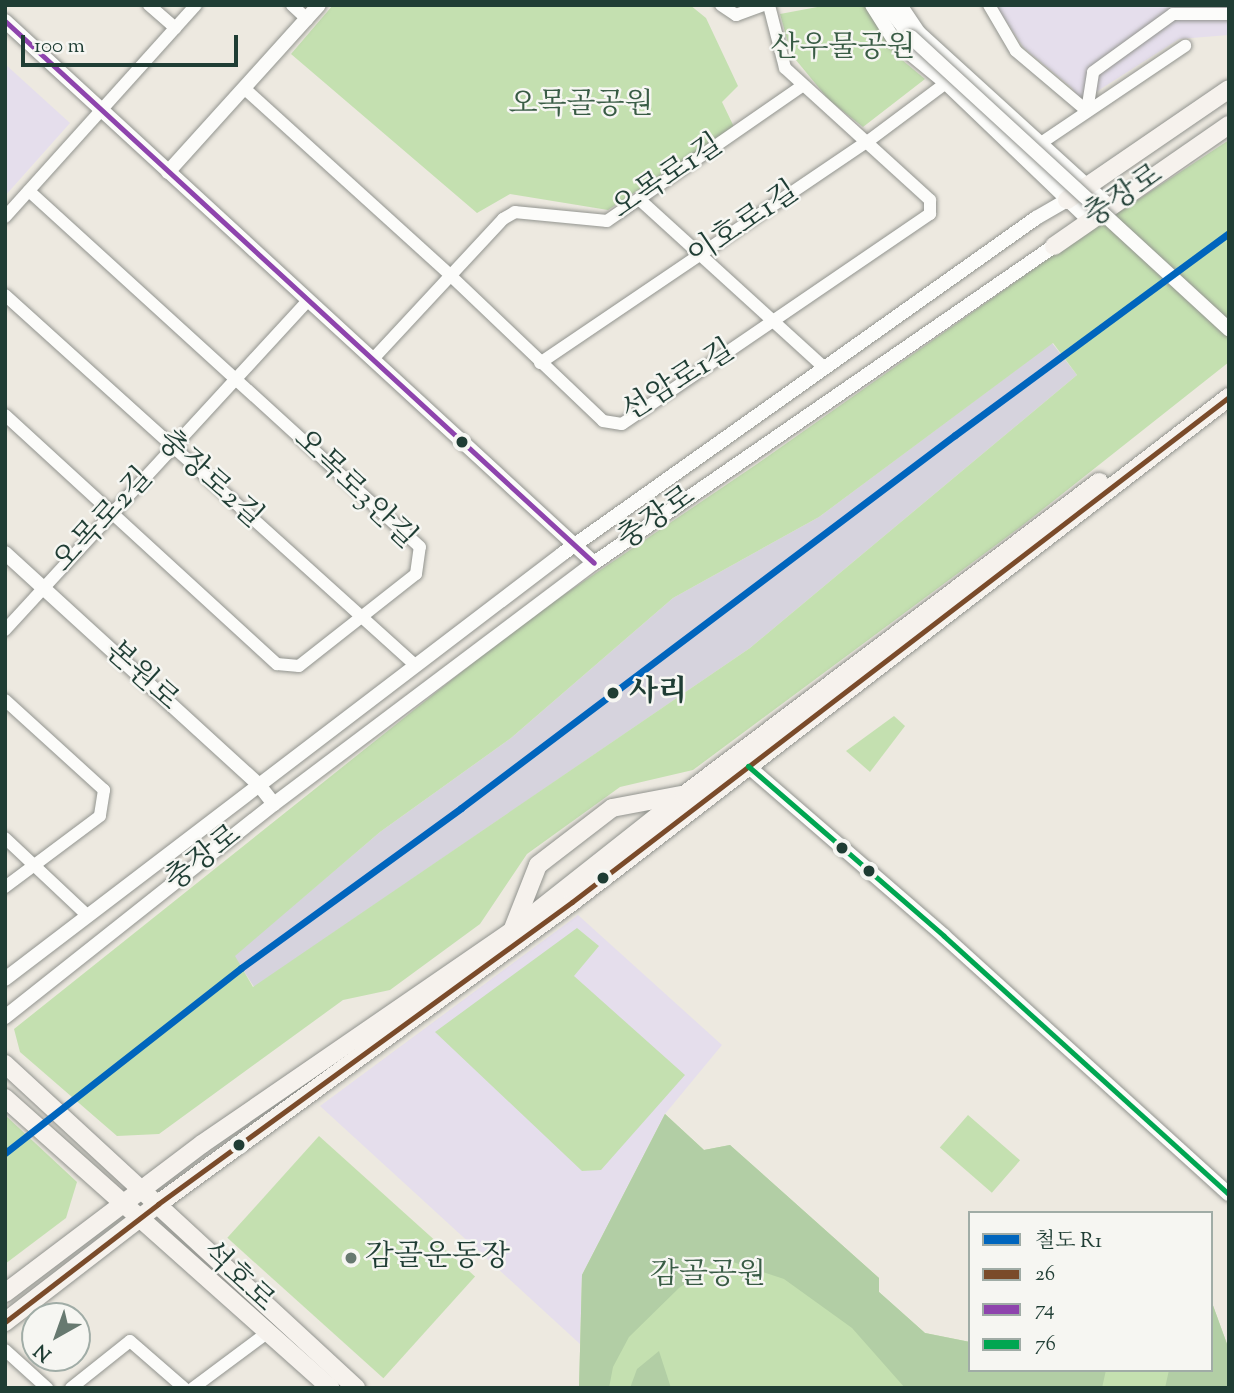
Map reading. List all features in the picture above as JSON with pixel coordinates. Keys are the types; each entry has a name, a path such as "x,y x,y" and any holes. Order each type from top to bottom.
{"main road":[{"name":"충장로","path":"1067,200 1229,89"},
{"name":"충장로","path":"1054,246 1229,125"},
{"path":"5,1293 202,1144 512,931 684,795 1229,385"},
{"path":"5,1322 158,1204 432,1007 1229,397"},
{"path":"512,931 538,865 612,808 684,795"},
{"name":"석호로","path":"5,1064 356,1388"},
{"name":"석호로","path":"5,1098 330,1388"}],"street":[{"path":"149,5 174,28"},
{"path":"5,217 197,5"},
{"path":"292,5 307,19"},
{"path":"168,172 319,5"},
{"path":"721,5 736,15 763,5"},
{"name":"선암로1길","path":"244,89 451,276 603,421 622,424 930,214 930,200 785,68 769,5"},
{"path":"872,5 894,40 946,83 1089,220"},
{"path":"886,5 911,37 1229,329"},
{"path":"900,5 919,33 1110,206"},
{"path":"989,5 1016,51 1087,111"},
{"path":"1087,111 1093,72 1173,14 1229,14"},
{"path":"5,21 594,563"},
{"path":"1041,143 1185,46"},
{"name":"이호로1길","path":"540,363 867,142 946,83"},
{"name":"오목로1길","path":"373,359 503,219 515,212 607,221 802,86"},
{"name":"오목로3안길","path":"5,415 277,664 299,666 416,574 421,547 29,191"},
{"path":"639,199 825,368"},
{"name":"충장로","path":"5,979 414,664 576,545 1036,218 1067,200"},
{"name":"충장로","path":"5,1017 274,804 594,563 1054,246"},
{"name":"충장로2길","path":"5,295 414,664"},
{"name":"오목로2길","path":"5,630 307,300"},
{"name":"본원로","path":"5,554 259,785 274,804"},
{"path":"5,700 104,790 100,816 5,887"},
{"path":"748,766 944,936 1229,1194"},
{"path":"5,838 88,916"},
{"path":"192,1388 268,1332"},
{"path":"71,1388 130,1341 184,1388"},
{"path":"5,1350 47,1388"}],"shaded area":[{"path":"995,5 1229,5 1229,35 1179,39 1082,101 1071,87 1024,48"},
{"path":"5,64 70,123 5,196"},
{"path":"1052,343 1077,375 750,648 254,987 234,956 380,832 511,738 673,598 819,517"},
{"path":"578,915 722,1045 665,1114 582,1275 580,1344 320,1106"}],"green space":[{"name":"오목골공원","path":"333,5 690,5 706,18 738,86 722,102 734,127 608,210 510,194 477,213 291,54"},
{"name":"산우물공원","path":"828,5 868,5 901,59 925,79 863,127 829,100 791,54 780,14"},
{"path":"1229,140 1229,362 1023,525 693,770 620,787 527,854 480,924 390,990 343,1000 159,1134 117,1136 20,1052 14,1029 528,619 757,464 1058,252","holes":["1053,343 1077,375 750,648 253,987 235,956 380,832 511,738 673,598 819,517"]},
{"path":"894,716 905,726 870,772 846,751"},
{"path":"577,928 599,946 574,976 685,1075 601,1170 582,1171 435,1032"},
{"name":"감골공원","path":"665,1114 704,1150 730,1145 879,1278 879,1292 925,1333 968,1342 968,1372 1213,1372 1213,1306 1227,1344 1229,1388 579,1388 582,1275"},
{"name":"감골공원","path":"665,1114 704,1150 730,1145 879,1278 879,1292 925,1333 968,1342 968,1372 1106,1372 1102,1388 905,1388 852,1328 784,1279 721,1258 679,1288 629,1337 613,1367 609,1388 579,1388 582,1275"},
{"path":"5,1115 77,1182 66,1218 5,1264"},
{"path":"968,1115 1020,1160 992,1193 940,1147"},
{"name":"감골운동장","path":"319,1136 475,1277 383,1378 227,1238"},
{"path":"1213,1306 1227,1344 1229,1388 1165,1388 1169,1372 1213,1372"},
{"path":"659,1351 671,1388 630,1388 637,1369"}],"rail line":[{"name":"R1","path":"5,1153 241,968 461,808 955,435 1229,233"}],"transit line":[{"name":"74","path":"5,21 594,563"},
{"name":"26","path":"5,1322 158,1204 572,902 1229,397"},
{"name":"76","path":"748,766 944,936 1229,1194"}],"place":[{"name":"사리","path":"613,693"},
{"name":"감골운동장","path":"351,1258"}]}
